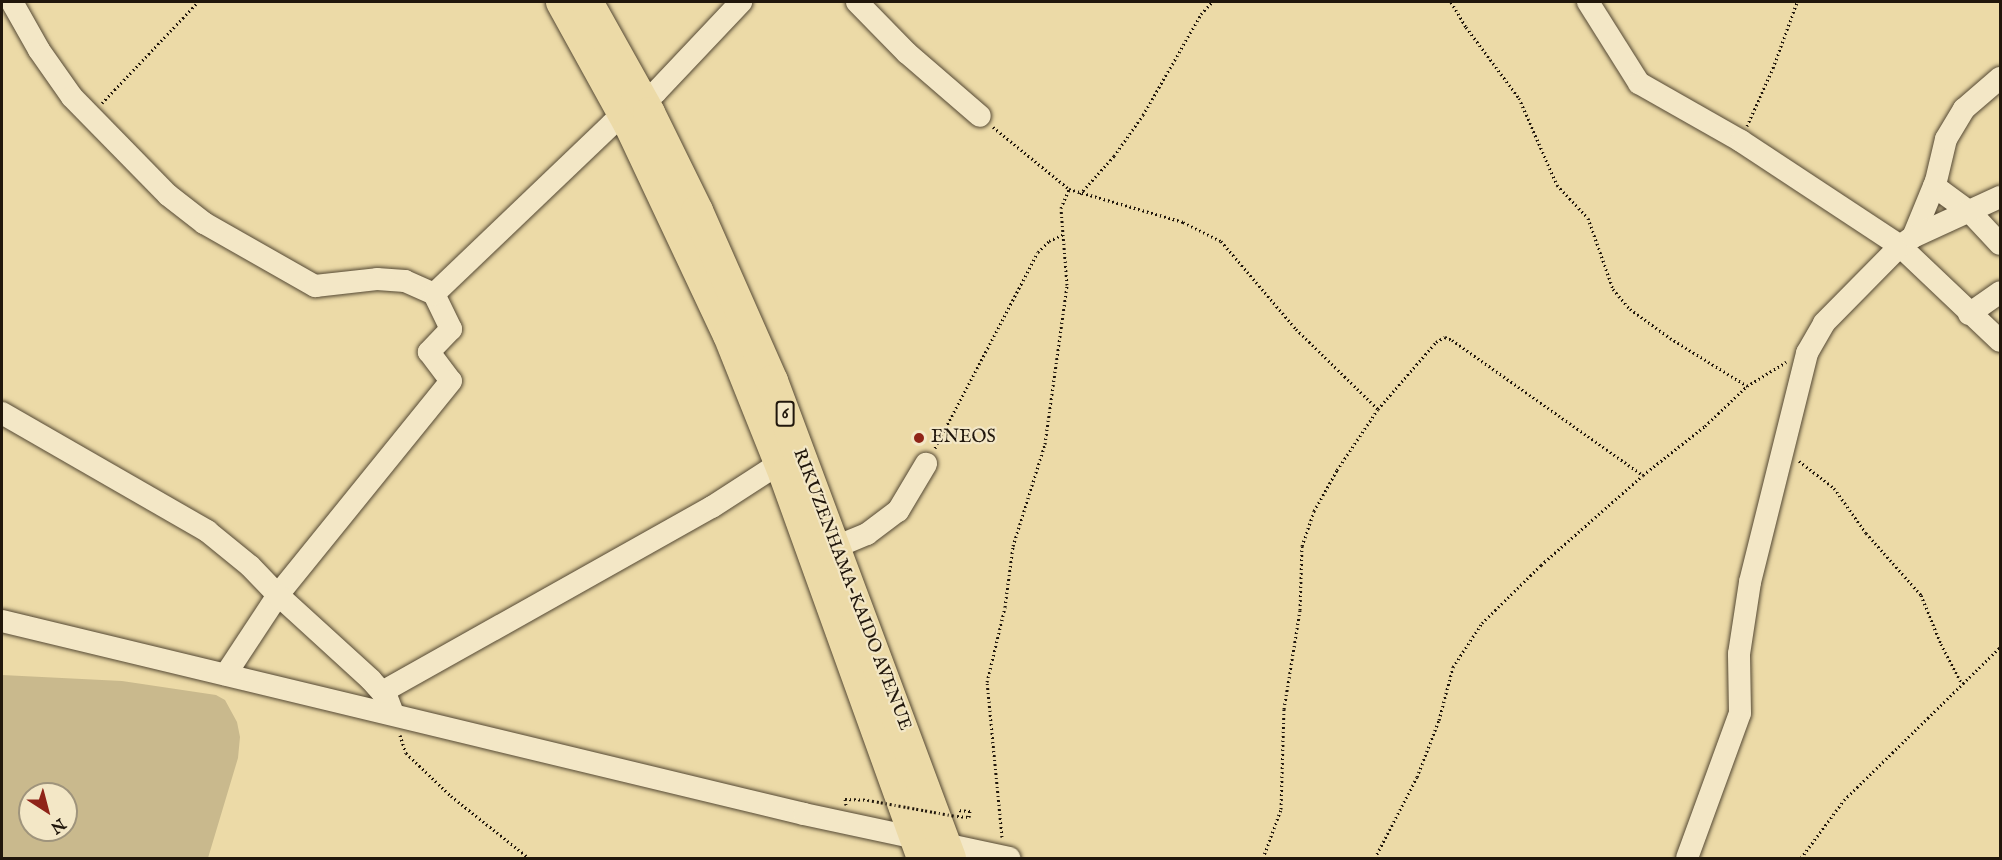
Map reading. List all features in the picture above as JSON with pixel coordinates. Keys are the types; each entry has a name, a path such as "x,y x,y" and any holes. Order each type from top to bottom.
{"highway":[{"name":"RIKUZENHAMA-KAIDO AVENUE","path":"562,2 634,108 697,211 772,381 825,552 938,843"},
{"name":"RIKUZENHAMA-KAIDO AVENUE","path":"587,2 729,334 780,463 825,552"}],"street":[{"path":"12,2 58,80 177,202 204,222 266,255 300,279 315,286 377,279 405,281 434,294 452,329 429,352 451,381 278,595 226,674"},
{"path":"434,294 634,108 657,92 741,2"},
{"path":"857,2 907,53 980,116"},
{"path":"1588,2 1639,83 1741,141 1906,242 1969,314 2001,341"},
{"path":"1687,858 1740,713 1738,654 1750,582 1807,353 1824,323 1906,242 1934,186 1946,139 1964,110 2001,78"},
{"path":"1934,186 1971,213 2001,244"},
{"path":"1906,242 2001,197"},
{"path":"1969,314 2001,292"},
{"path":"2,413 207,531 250,566 382,692 393,714"},
{"path":"382,692 712,507 780,463"},
{"path":"825,552 867,534 898,511 926,464"},
{"path":"2,621 804,814 1006,858"}],"path":[{"path":"91,114 198,2"},
{"path":"1080,194 1114,156 1143,115 1201,14 1212,2"},
{"path":"1451,2 1466,27 1519,98 1557,185 1587,218 1613,289 1630,309 1670,338 1747,386"},
{"path":"1741,141 1773,68 1797,2"},
{"path":"980,116 1069,189 1184,222 1221,241 1296,329 1378,410"},
{"path":"1006,858 987,682 1005,607 1013,546 1045,444 1066,285 1061,208 1069,189"},
{"path":"926,464 1038,252 1049,241 1064,234"},
{"path":"1263,858 1281,809 1284,709 1300,610 1302,546 1314,511 1337,470 1378,410 1436,342 1444,337 1643,475"},
{"path":"1374,858 1417,777 1439,720 1453,667 1482,623 1541,565 1643,475 1705,426 1747,386 1777,366 1807,353"},
{"path":"1784,449 1834,488 1866,533 1921,595 1941,644 1962,684"},
{"path":"1801,858 1844,800 2001,647"},
{"path":"393,714 406,753 451,796 529,858"},
{"path":"854,806 845,805 845,799 868,800 938,843 969,818 970,811 949,809"}],"shaded area":[{"path":"2,675 122,681 216,695 225,700 237,722 240,737 238,758 208,858 2,858"}],"place":[{"name":"ENEOS","path":"919,438"}]}
